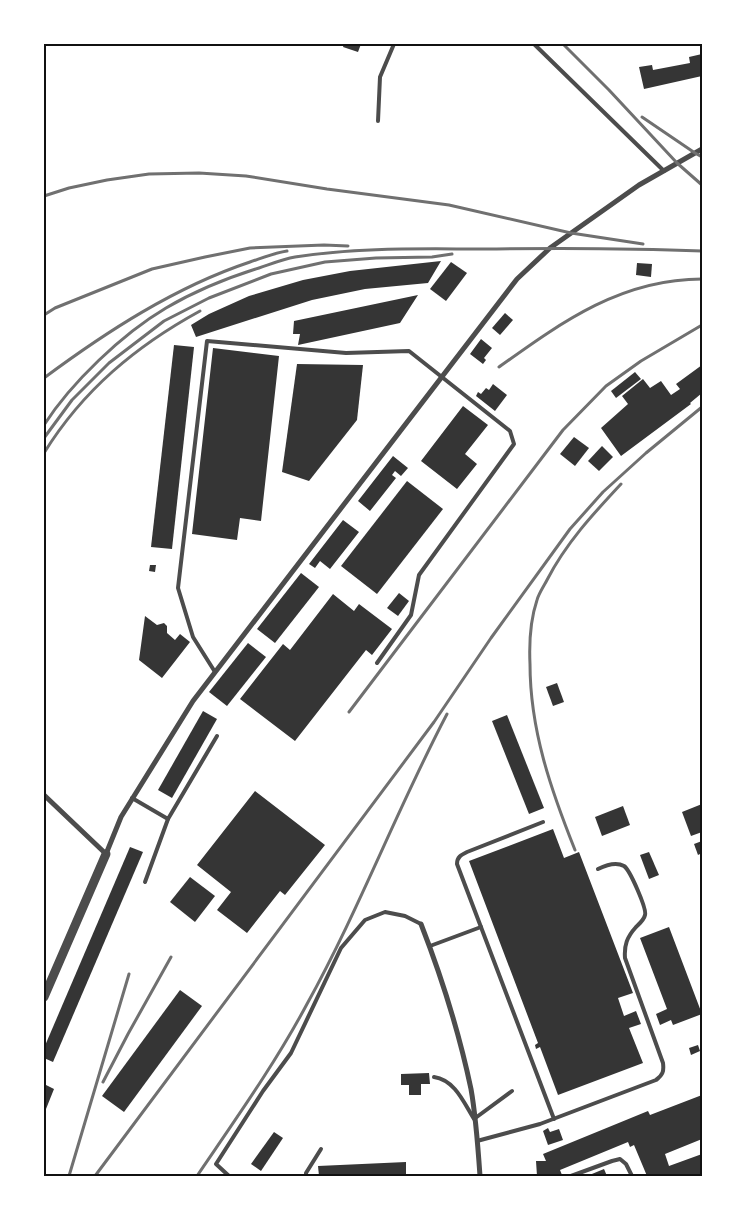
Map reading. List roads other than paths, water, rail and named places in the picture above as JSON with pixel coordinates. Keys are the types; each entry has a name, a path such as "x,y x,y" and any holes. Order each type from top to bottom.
{"street":[{"path":"44,997 121,817 193,701 441,375 517,279 550,248 640,185 702,149"},
{"path":"44,795 106,854"},
{"path":"421,924 450,1006 471,1090 480,1176"}],"lane":[{"path":"378,121 380,77 394,44"},
{"path":"534,44 664,171"},
{"path":"214,672 192,636 178,588 208,341 346,352 409,351 510,431 514,444 419,574 412,615 377,663"},
{"path":"145,882 168,819 217,736"},
{"path":"132,798 168,819"},
{"path":"544,822 467,852 460,856 457,864 554,1119"},
{"path":"477,1142 554,1119 662,1076 664,1063 625,958 624,948 631,932 642,920 646,911 630,872 624,866 617,864 606,865 598,869"},
{"path":"229,1176 216,1164 291,1053 341,948 366,920 385,912 405,916 421,924"},
{"path":"430,946 481,927"},
{"path":"434,1077 442,1078 450,1084 474,1119 512,1091"},
{"path":"306,1176 321,1148"},
{"path":"571,1176 620,1159 626,1164 632,1176"}],"railway":[{"path":"563,44 677,163 702,185"},
{"path":"642,117 702,157"},
{"path":"44,196 69,188 107,180 149,174 199,173 246,176 449,205 571,233 643,244"},
{"path":"44,315 55,308 152,269 250,248 348,246"},
{"path":"44,425 83,376 115,345 149,319 211,285 286,259 319,254 389,249 592,248 702,251"},
{"path":"44,378 92,344 168,298 222,272 287,251"},
{"path":"44,438 72,400 109,363 164,321 209,298 271,274 325,262 376,258 432,257 452,254"},
{"path":"499,367 570,319 619,295 645,286 673,281 702,279"},
{"path":"44,453 76,409 113,372 154,339 200,311"},
{"path":"349,712 563,430 606,386 641,361 702,325"},
{"path":"95,1176 434,722 491,638 570,529 603,492 646,453 702,407"},
{"path":"575,850 550,782 538,736 531,688 531,624 539,595 554,566 571,541 621,484"},
{"path":"197,1176 268,1070 307,1004 344,932 411,786 447,714"},
{"path":"103,1082 171,957"},
{"path":"69,1176 129,974"}]}
